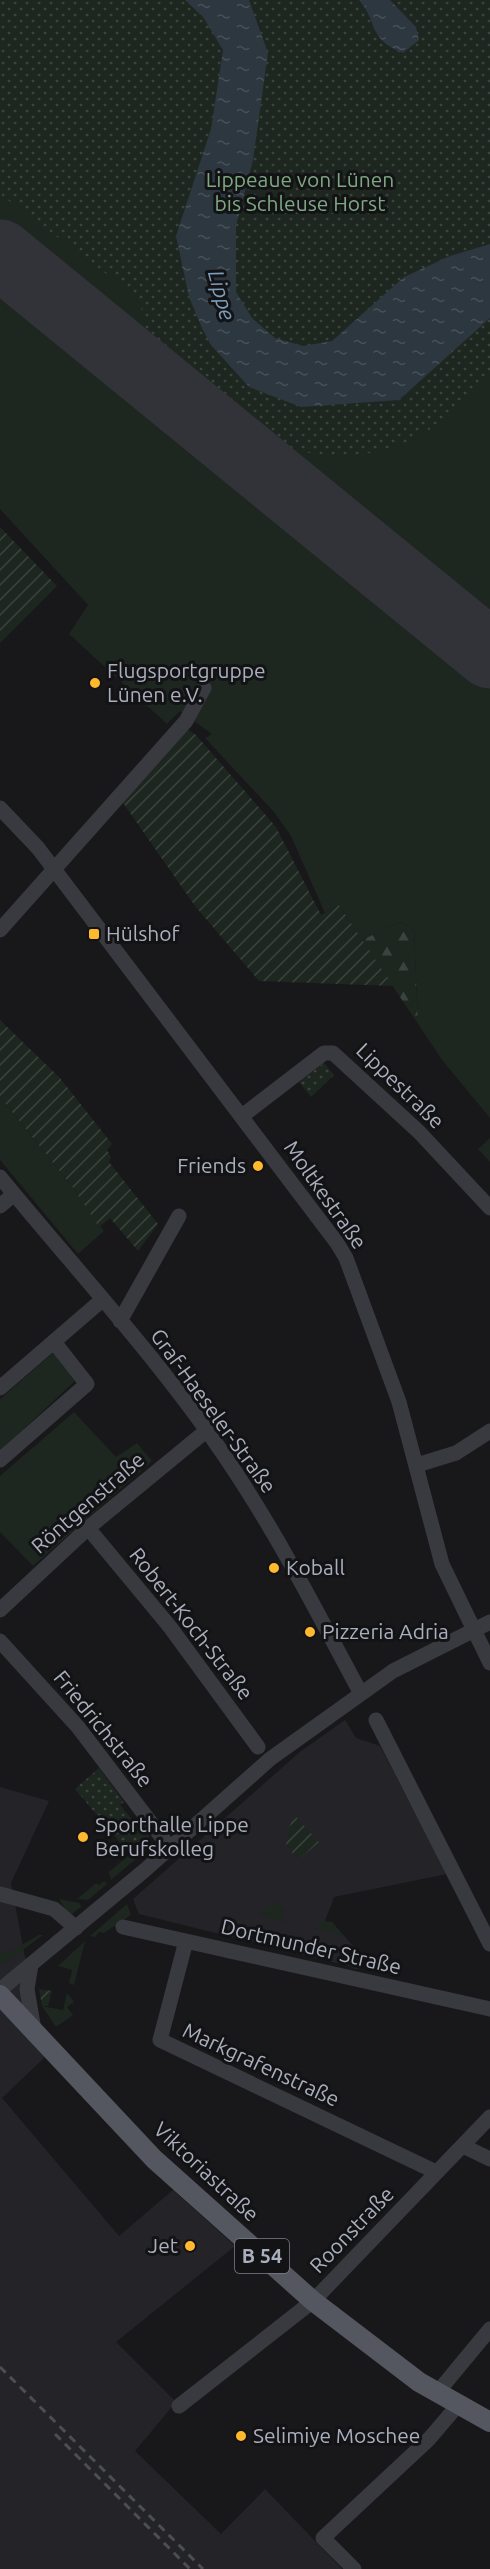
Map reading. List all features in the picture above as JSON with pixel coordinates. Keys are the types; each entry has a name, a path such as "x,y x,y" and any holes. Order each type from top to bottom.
{"main road":[{"name":"Viktoriastraße","path":"0,1995 154,2159 313,2301 401,2369 437,2393 490,2422"}],"street":[{"path":"0,930 186,721 204,688"},
{"name":"Moltkestraße","path":"0,808 38,848 324,1224 346,1258 399,1402 442,1563 490,1663"},
{"name":"Lippestraße","path":"242,1116 324,1053 333,1053 419,1132 490,1208"},
{"name":"Graf-Haeseler-Straße","path":"0,1177 120,1321 206,1431 283,1546 360,1692"},
{"path":"0,1206 15,1194"},
{"path":"120,1321 179,1216"},
{"path":"0,1388 102,1300"},
{"path":"0,1460 87,1384 54,1342"},
{"name":"Röntgenstraße","path":"0,1610 88,1528 206,1431"},
{"path":"417,1465 456,1453 490,1431"},
{"name":"Robert-Koch-Straße","path":"88,1528 170,1627 258,1747"},
{"path":"0,1990 31,1965 71,1922 170,1848 270,1759 360,1692 393,1671 490,1622"},
{"name":"Friedrichstraße","path":"0,1641 78,1727 170,1848"},
{"path":"376,1720 490,1944"},
{"path":"0,1894 54,1909 71,1922"},
{"name":"Dortmunder Straße","path":"123,1927 490,2009"},
{"name":"Markgrafenstraße","path":"186,1941 160,2040 436,2172"},
{"path":"31,1965 27,1989 34,2031"},
{"name":"Roonstraße","path":"179,2406 313,2301 490,2117"},
{"path":"463,2146 490,2159"},
{"path":"437,2393 490,2330"},
{"path":"354,2569 323,2538 429,2439 459,2405"}],"shaded area":[{"path":"345,1720 356,1738 380,1746 447,1874 334,1897 325,1921 332,1922 354,1947 352,1954 364,1957 361,1969 139,1914 133,1899 301,1751"},
{"path":"0,1787 49,1801 11,1883 44,2058 2,2098 119,2236 173,2190 235,2246 116,2342 176,2402 135,2451 221,2534 265,2489 342,2569 0,2569"}],"green space":[{"path":"0,0 490,318 490,1118 442,1060 418,1024 414,930 400,922 362,940 339,905 325,913 291,836 274,812 205,738 212,734 180,711 167,724 69,634 88,605 0,509"},
{"name":"Lippeaue von Lünen bis Schleuse Horst","path":"0,0 490,0 490,372 468,397 430,429 401,445 371,453 340,455 292,450 264,442 228,423 194,397 166,365 145,327 140,299 0,194"},
{"path":"0,527 57,586 0,643"},
{"path":"186,728 196,735 276,827 321,915 339,905 393,986 259,981 195,906 121,800"},
{"path":"400,922 414,930 418,1024 362,940"},
{"path":"0,1020 60,1078 112,1144 107,1150 111,1157 109,1162 158,1224 138,1251 110,1218 99,1227 74,1189 0,1097"},
{"path":"324,1063 334,1075 311,1097 299,1082"},
{"path":"0,1097 74,1189 104,1231 78,1254 0,1160"},
{"path":"490,1138 490,1162 478,1149"},
{"path":"53,1353 75,1381 0,1451 0,1399"},
{"path":"74,1412 116,1457 137,1443 152,1461 33,1566 0,1532 0,1476"},
{"path":"99,1768 124,1802 120,1805 147,1837 130,1854 75,1789"},
{"path":"296,1817 319,1842 298,1860 286,1845 291,1821"},
{"path":"147,1832 151,1840 149,1848 111,1880 109,1872 143,1843"},
{"path":"104,1881 107,1884 88,1900 77,1899 96,1883 99,1885"},
{"path":"59,1899 80,1903 81,1907 69,1916"},
{"path":"275,1901 285,1912 282,1915 287,1922 258,1915"},
{"path":"127,1904 131,1915 104,1933 99,1932 95,1937 90,1936"},
{"path":"324,1921 332,1922 344,1936 314,1929"},
{"path":"43,1935 8,1961 0,1963 0,1952 5,1954"},
{"path":"85,1941 74,1985 69,1983 72,1970 58,1966"},
{"path":"353,1955 359,1955 363,1962 359,1969 353,1969 349,1965 349,1959"},
{"path":"39,1989 52,1991 48,2006 42,2006"},
{"path":"67,1993 74,2002 67,2007 73,2015 56,2027 42,2006 63,2010"}],"water":[{"name":"Lippe","path":"185,0 249,0 268,53 253,160 236,226 236,292 252,318 275,338 303,346 332,341 404,277 450,256 490,244 490,318 399,400 301,407 249,387 211,345 189,297 176,236 211,129 223,50 203,17"},
{"path":"359,0 390,0 416,27 419,40 403,53 392,48 378,36 369,15"}],"runway":[{"path":"0,254 490,654"}],"railway":[{"path":"0,2367 203,2569"},
{"path":"55,2434 190,2569"}],"place":[{"name":"Flugsportgruppe Lünen e.V.","path":"95,683"},
{"name":"Hülshof","path":"94,934"},
{"name":"Friends","path":"258,1166"},
{"name":"Koball","path":"274,1568"},
{"name":"Pizzeria Adria","path":"310,1632"},
{"name":"Sporthalle Lippe Berufskolleg","path":"83,1837"},
{"name":"Jet","path":"190,2246"},
{"name":"Selimiye Moschee","path":"241,2436"}]}
